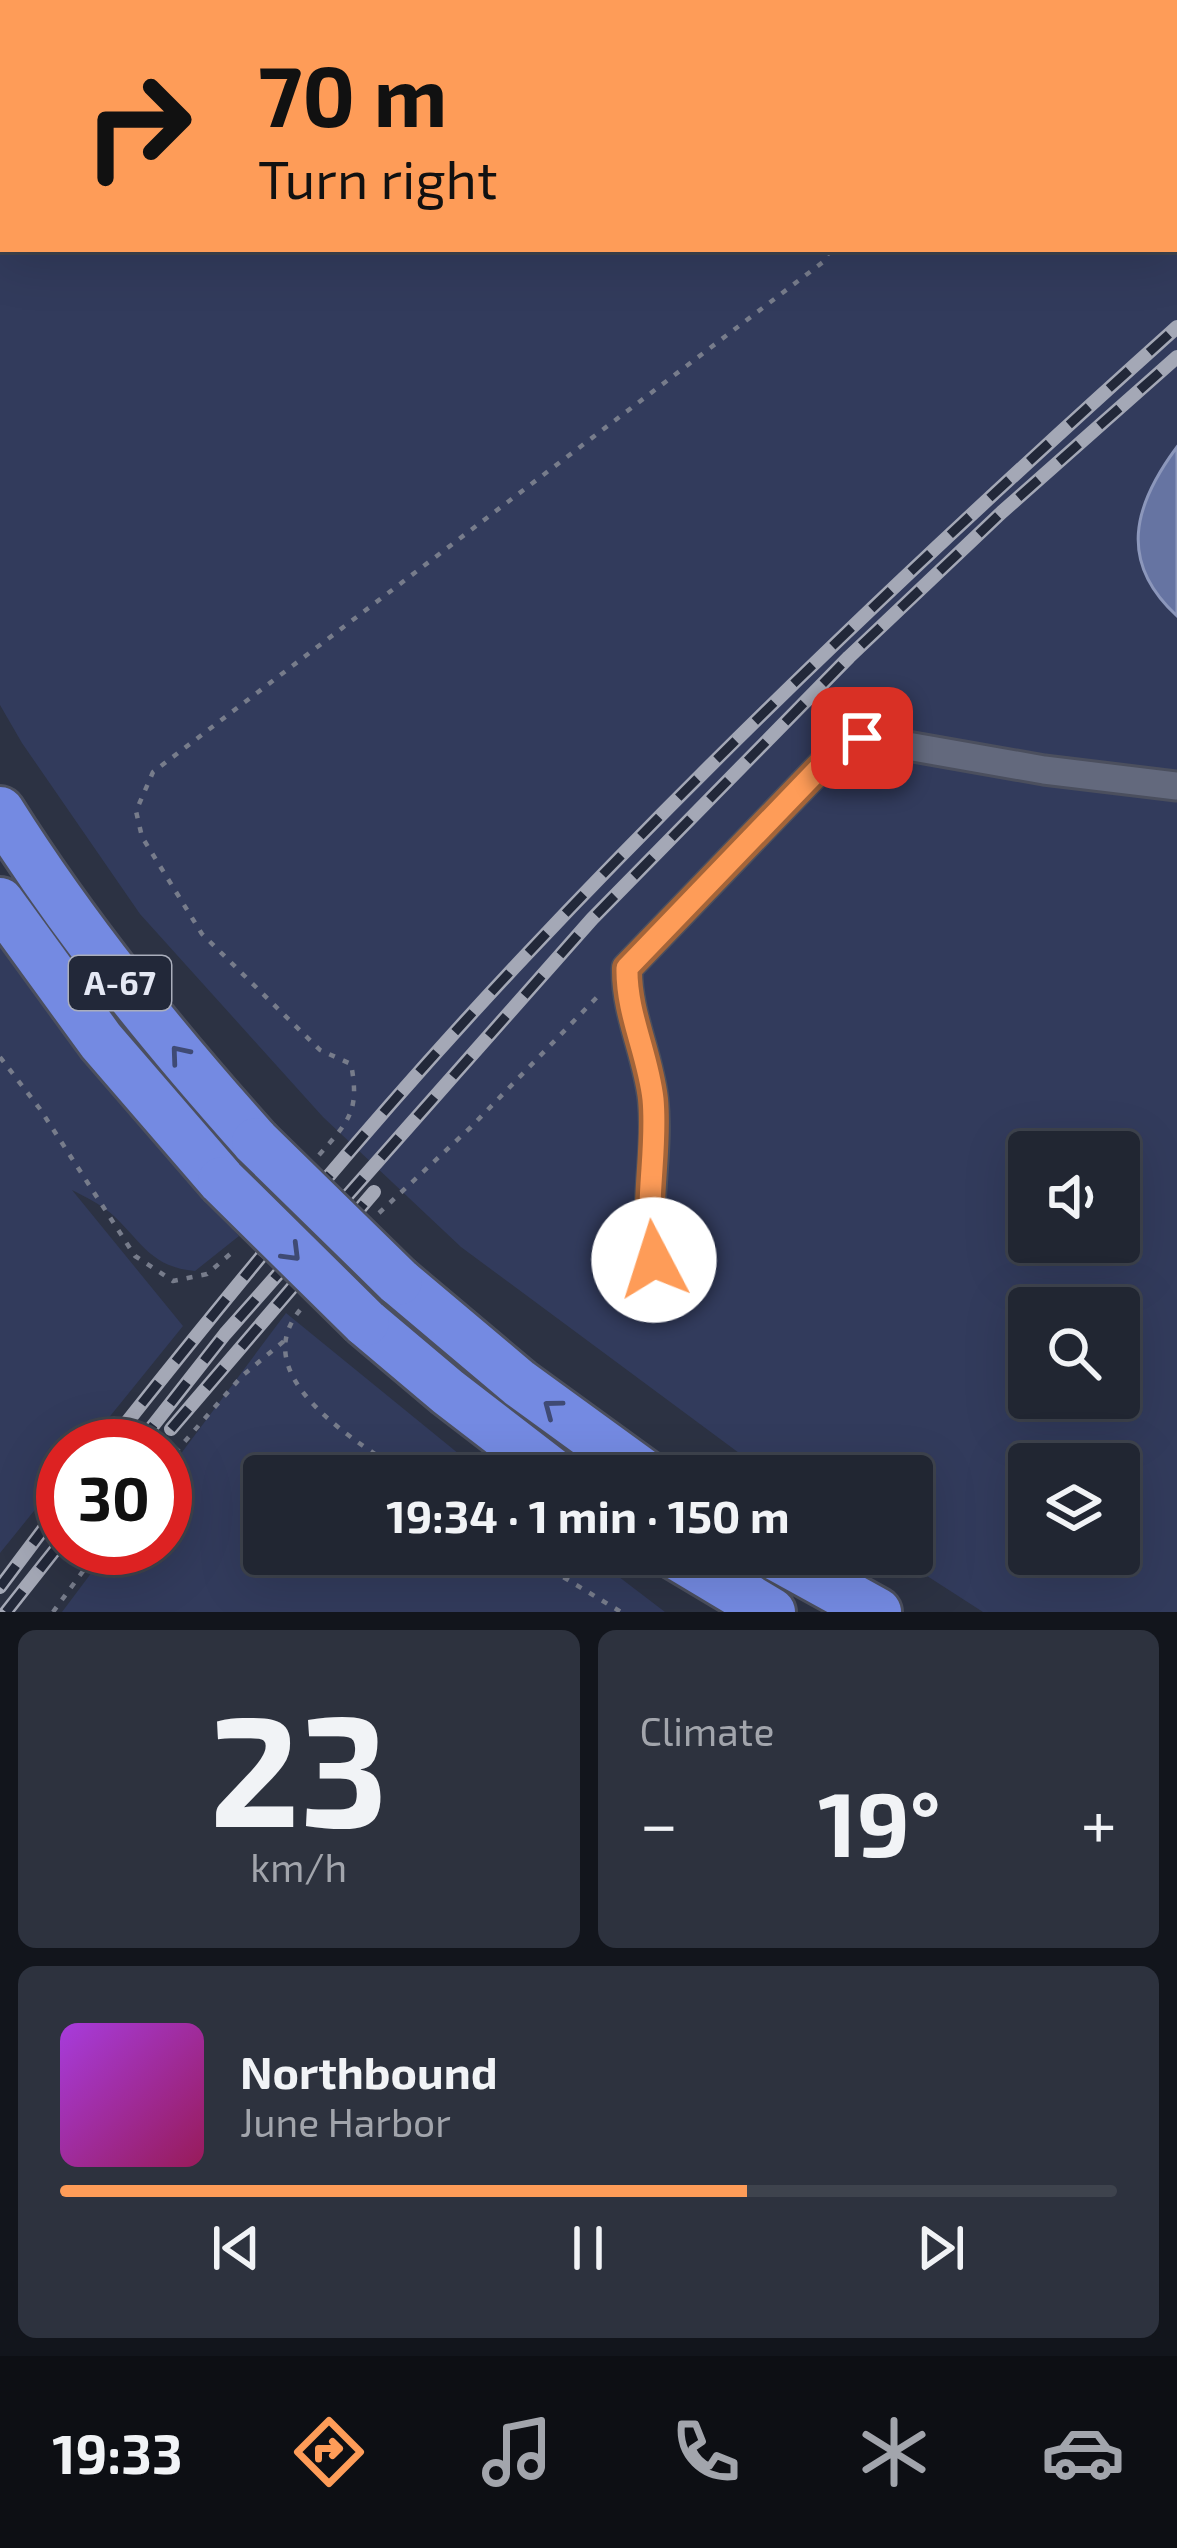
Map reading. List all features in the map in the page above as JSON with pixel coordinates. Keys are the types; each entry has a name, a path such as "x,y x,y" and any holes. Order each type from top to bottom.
{"highway":[{"name":"A-67","path":"0,812 121,983 256,1142 398,1281 519,1383 618,1455"},
{"name":"A-67","path":"0,902 101,1042 222,1181 365,1322 530,1455"},
{"path":"709,1575 771,1612"},
{"path":"810,1575 877,1612"}],"street":[{"path":"654,1260 647,1227 653,1100 626,994 627,968 834,753 862,738 1044,770 1177,786"}],"path":[{"path":"310,1165 351,1118 356,1089 351,1064 320,1050 202,934 142,837 136,811 153,772 823,262 829,252"},
{"path":"372,1221 627,968"},
{"path":"0,1057 40,1109 135,1256 173,1282 207,1274 247,1237"},
{"path":"305,1303 292,1319 284,1341 286,1362 308,1399 378,1455"},
{"path":"192,1433 242,1376 284,1341"},
{"path":"53,1612 80,1575"},
{"path":"560,1575 621,1612"}],"shaded area":[{"path":"0,252 1177,252 1177,1612 983,1612 926,1575 933,1575 933,1455 742,1455 461,1247 323,1117 140,914 0,705"},
{"path":"1177,447 1177,616 1146,575 1138,533 1150,491"},
{"path":"0,947 76,1047 239,1236 195,1271 180,1269 158,1259 111,1213 72,1190 183,1326 108,1419 36,1419 36,1508 0,1553"},
{"path":"286,1313 460,1455 243,1455 243,1575 617,1575 665,1612 62,1612 90,1575 192,1575 192,1439"}],"building":[{"path":"675,1240 685,1259 672,1265 662,1247"}],"railway":[{"path":"130,1419 364,1135 603,874 844,635 1177,327"},
{"path":"158,1419 225,1334 592,919 849,657 1002,512 1177,357"},
{"path":"180,1419 374,1192"},
{"path":"0,1587 36,1539"},
{"path":"6,1612 36,1574"}],"route":[{"path":"654,1260 647,1227 653,1100 626,994 627,968 834,753 862,738"}]}
